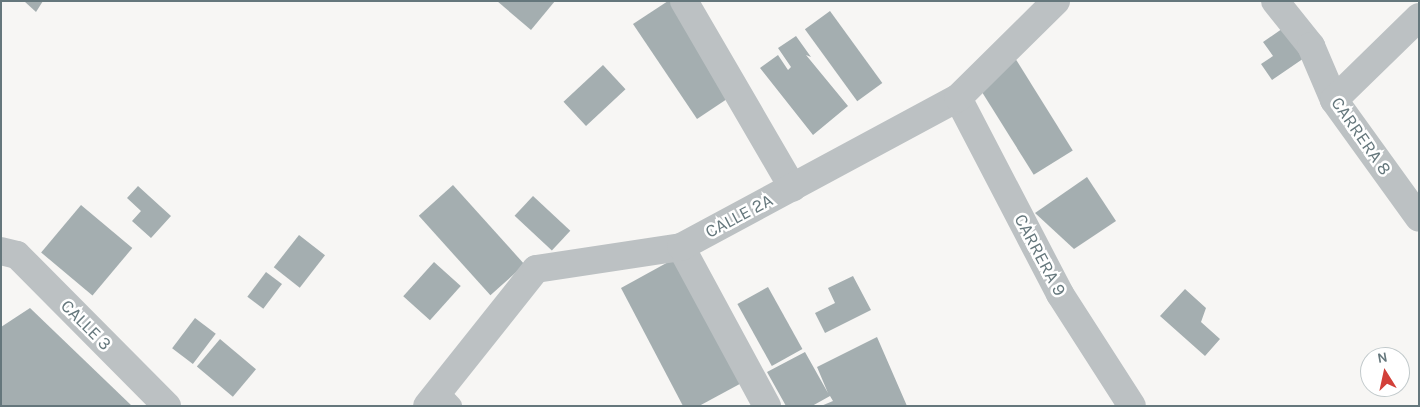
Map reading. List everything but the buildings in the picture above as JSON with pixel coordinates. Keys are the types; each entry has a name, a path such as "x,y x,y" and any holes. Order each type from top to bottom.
{"street":[{"path":"684,1 793,188"},
{"name":"CALLE 2A","path":"440,401 536,269 681,247 958,98 1056,1"},
{"name":"CARRERA 8","path":"1275,1 1311,46 1334,100 1419,218"},
{"path":"1334,100 1419,17"},
{"name":"CARRERA 9","path":"958,98 1060,294 1132,406"},
{"path":"681,247 767,406"},
{"name":"CALLE 3","path":"1,251 17,255 167,406"}]}
